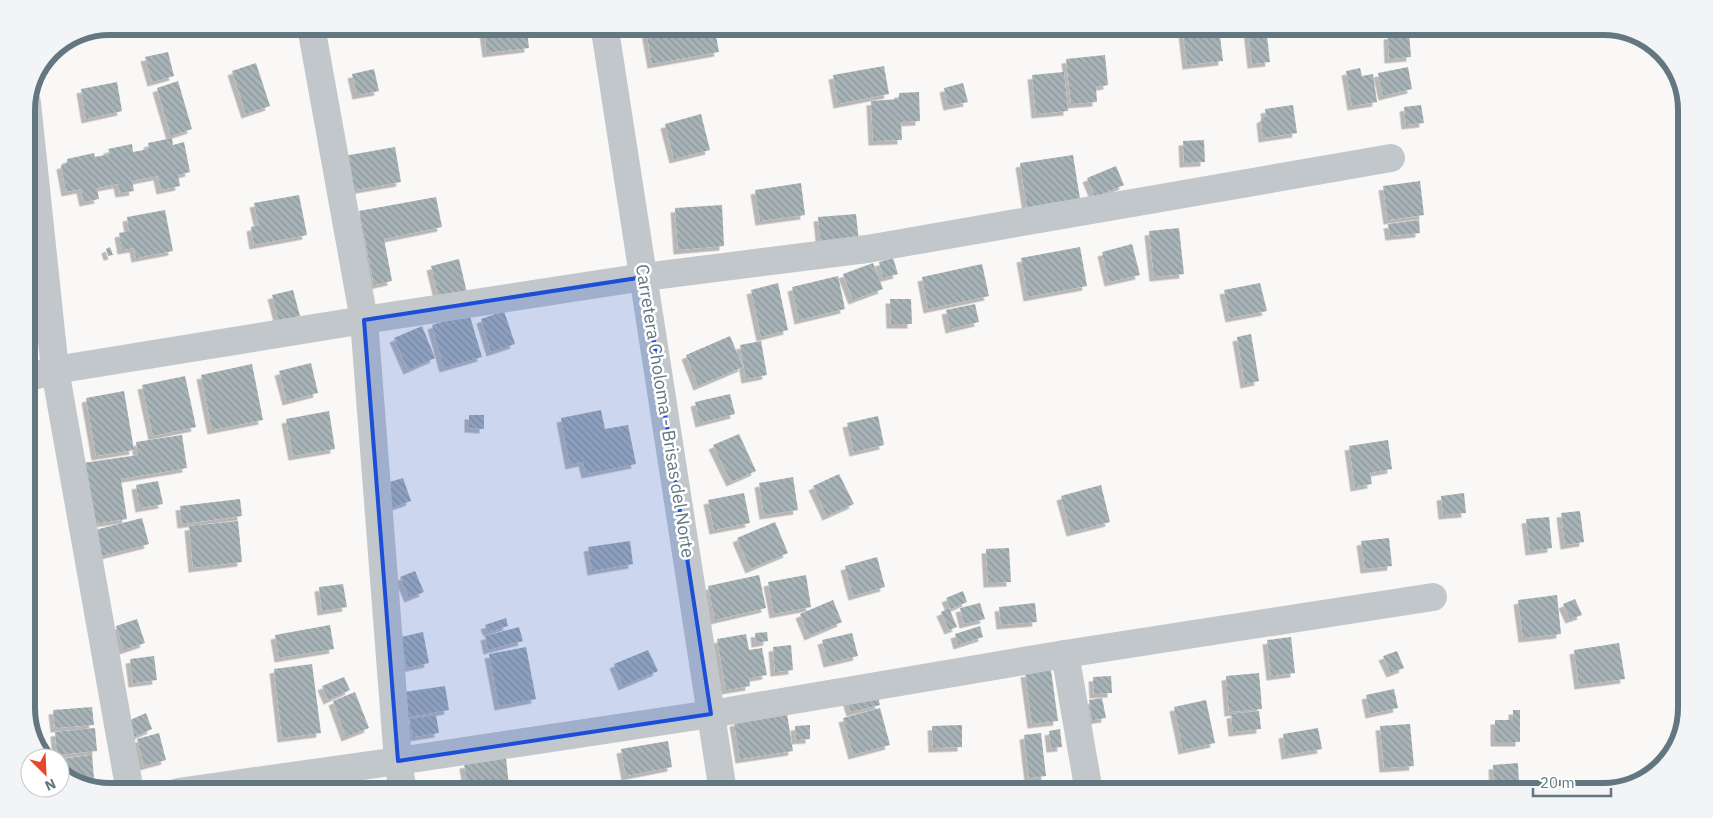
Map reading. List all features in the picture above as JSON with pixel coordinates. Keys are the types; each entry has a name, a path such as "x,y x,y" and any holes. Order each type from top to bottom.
{"street":[{"path":"313,35 364,320 398,761 402,783"},
{"name":"Carretera Choloma - Brisas del Norte","path":"606,35 722,783"},
{"path":"35,376 55,370 364,320 644,277 867,249 1391,158"},
{"path":"35,179 55,370 128,783"},
{"path":"242,783 711,714 1065,654 1433,597"},
{"path":"1065,654 1087,783"}],"highlighted area":[{"path":"644,277 711,714 398,761 364,320"}],"building":[{"path":"485,35 527,35 529,48 487,53"},
{"path":"647,35 716,35 719,52 652,64"},
{"path":"1183,35 1220,35 1223,61 1187,65"},
{"path":"1249,35 1267,35 1270,62 1252,64"},
{"path":"1388,35 1409,35 1411,57 1389,59"},
{"path":"168,52 174,76 152,82 145,57"},
{"path":"1105,55 1108,85 1096,87 1097,102 1071,104 1066,59"},
{"path":"256,63 270,106 246,114 232,71"},
{"path":"884,66 889,94 838,104 833,75"},
{"path":"1408,67 1412,89 1383,96 1378,73"},
{"path":"1360,68 1362,76 1373,74 1377,102 1352,106 1346,71"},
{"path":"374,69 379,91 357,95 352,74"},
{"path":"1064,72 1068,111 1036,114 1032,75"},
{"path":"178,81 192,129 171,136 157,88"},
{"path":"117,82 122,111 86,119 81,89"},
{"path":"963,83 968,102 948,106 944,88"},
{"path":"919,92 920,121 901,122 902,140 873,141 871,101 899,99 899,93"},
{"path":"1293,105 1297,133 1263,138 1261,119 1266,116 1265,109"},
{"path":"1421,105 1424,123 1406,125 1404,107"},
{"path":"701,114 710,150 674,159 665,124"},
{"path":"172,138 173,145 184,142 190,172 178,175 180,186 161,190 158,176 132,181 134,191 120,193 118,184 97,188 99,199 84,202 81,189 66,192 61,165 67,163 67,159 94,153 95,157 110,154 108,149 132,144 133,152 149,149 148,143"},
{"path":"1204,140 1205,162 1184,163 1183,141"},
{"path":"395,147 401,182 344,192 338,157"},
{"path":"1073,155 1080,199 1027,208 1020,163"},
{"path":"1116,166 1124,185 1095,197 1087,178"},
{"path":"1420,181 1424,215 1388,220 1383,186"},
{"path":"801,183 805,215 760,221 755,190"},
{"path":"299,195 307,235 254,245 251,227 259,225 254,203"},
{"path":"436,197 442,227 384,239 392,281 374,285 359,211"},
{"path":"722,205 724,246 678,250 675,208"},
{"path":"165,210 173,251 136,258 134,248 122,250 119,233 129,231 127,217"},
{"path":"856,214 859,242 821,246 818,217"},
{"path":"1419,220 1420,233 1390,236 1388,224"},
{"path":"1179,228 1184,274 1154,277 1149,231"},
{"path":"1132,244 1140,275 1109,282 1102,252"},
{"path":"110,247 113,255 108,256 106,249"},
{"path":"1080,247 1087,286 1028,297 1021,258"},
{"path":"893,258 898,274 883,278 879,262"},
{"path":"459,259 467,293 439,299 431,266"},
{"path":"873,263 883,289 853,300 843,274"},
{"path":"982,264 989,296 928,309 922,277"},
{"path":"838,276 845,309 799,320 792,287"},
{"path":"778,283 788,330 761,337 751,290"},
{"path":"1260,283 1267,311 1230,318 1224,290"},
{"path":"293,290 300,316 279,321 272,295"},
{"path":"890,299 911,299 912,324 891,324"},
{"path":"975,304 979,322 950,329 946,310"},
{"path":"504,311 515,344 491,352 481,319"},
{"path":"469,313 482,357 444,368 432,325"},
{"path":"422,326 435,358 408,370 394,338"},
{"path":"1251,334 1259,381 1245,384 1237,337"},
{"path":"730,336 743,367 698,386 686,355"},
{"path":"761,341 767,375 746,379 740,345"},
{"path":"311,363 318,393 287,401 279,371"},
{"path":"252,364 263,420 212,430 201,375"},
{"path":"185,376 196,427 153,436 142,385"},
{"path":"124,391 134,450 96,456 86,398"},
{"path":"730,394 735,414 700,423 695,402"},
{"path":"601,410 605,429 628,425 636,464 586,474 583,462 570,465 561,418"},
{"path":"329,411 335,449 293,456 286,419"},
{"path":"469,415 484,415 484,429 469,428"},
{"path":"878,416 884,445 854,452 847,423"},
{"path":"739,434 756,471 731,482 713,445"},
{"path":"182,435 187,468 121,479 127,519 92,524 83,463 138,455 136,442"},
{"path":"1388,440 1392,469 1370,473 1372,484 1355,487 1349,446"},
{"path":"839,474 854,504 827,516 813,486"},
{"path":"793,477 798,510 764,515 759,483"},
{"path":"403,478 411,501 391,508 383,484"},
{"path":"158,481 163,504 140,508 136,485"},
{"path":"1101,485 1110,522 1071,532 1061,496"},
{"path":"744,493 750,523 714,530 708,500"},
{"path":"1464,493 1466,513 1443,515 1441,496"},
{"path":"240,499 242,516 182,524 180,506"},
{"path":"1580,511 1584,542 1565,545 1561,513"},
{"path":"1549,517 1552,548 1530,551 1526,519"},
{"path":"142,518 149,544 98,557 91,531"},
{"path":"238,521 242,562 193,568 189,526"},
{"path":"775,522 788,553 750,569 737,538"},
{"path":"1389,538 1392,566 1365,569 1361,541"},
{"path":"630,541 633,564 592,571 588,547"},
{"path":"1009,548 1011,582 988,583 986,549"},
{"path":"877,557 885,587 853,596 845,566"},
{"path":"415,571 424,592 409,598 400,577"},
{"path":"759,575 766,608 715,620 708,586"},
{"path":"806,575 811,607 774,614 768,582"},
{"path":"343,584 347,607 322,611 319,587"},
{"path":"963,591 967,602 951,609 946,598"},
{"path":"1557,595 1561,634 1523,638 1518,600"},
{"path":"1575,599 1582,615 1570,619 1563,604"},
{"path":"833,600 842,622 809,636 800,614"},
{"path":"980,603 985,619 964,624 960,608"},
{"path":"1035,603 1037,622 1001,625 999,607"},
{"path":"949,608 957,627 949,630 941,612"},
{"path":"506,618 508,626 488,632 485,625"},
{"path":"137,619 145,643 124,650 116,626"},
{"path":"330,625 334,649 279,658 275,635"},
{"path":"980,626 983,637 958,645 955,634"},
{"path":"519,627 523,641 488,650 485,636"},
{"path":"423,632 429,663 407,668 401,637"},
{"path":"767,632 768,641 756,643 755,633"},
{"path":"852,633 858,656 828,663 822,640"},
{"path":"746,634 749,650 762,648 767,675 749,678 750,686 726,690 717,639"},
{"path":"1291,637 1295,673 1271,676 1267,640"},
{"path":"1619,643 1625,679 1579,685 1574,650"},
{"path":"791,645 793,670 775,672 773,647"},
{"path":"526,647 536,699 499,706 489,654"},
{"path":"648,650 658,671 623,686 614,664"},
{"path":"1397,651 1404,668 1391,673 1383,656"},
{"path":"154,656 157,680 133,683 130,659"},
{"path":"312,664 321,733 282,738 274,669"},
{"path":"1051,670 1058,721 1032,724 1025,673"},
{"path":"1259,673 1262,709 1229,712 1226,676"},
{"path":"1111,676 1112,693 1094,694 1093,677"},
{"path":"344,677 350,690 328,700 322,686"},
{"path":"445,686 449,710 408,717 404,692"},
{"path":"1394,689 1398,708 1370,714 1366,695"},
{"path":"355,692 369,728 346,737 333,701"},
{"path":"877,692 880,705 851,712 847,699"},
{"path":"1102,698 1106,718 1092,720 1089,700"},
{"path":"1206,700 1215,743 1183,750 1174,707"},
{"path":"92,707 94,725 55,728 53,710"},
{"path":"880,708 890,745 853,755 843,718"},
{"path":"1513,710 1520,710 1520,742 1495,742 1495,720 1513,720"},
{"path":"1259,711 1261,729 1233,732 1231,714"},
{"path":"146,713 152,729 134,737 128,721"},
{"path":"787,714 793,751 740,759 734,722"},
{"path":"436,715 439,733 413,737 409,719"},
{"path":"1410,724 1414,766 1384,768 1380,726"},
{"path":"810,725 810,739 796,740 795,726"},
{"path":"962,725 962,747 933,748 932,726"},
{"path":"95,728 97,751 70,754 70,748 56,748 55,732"},
{"path":"1318,728 1322,749 1286,755 1283,734"},
{"path":"1060,729 1062,747 1051,748 1049,731"},
{"path":"159,733 166,760 144,766 137,739"},
{"path":"1041,733 1046,776 1029,778 1024,735"},
{"path":"668,741 672,767 626,776 621,749"},
{"path":"92,755 94,778 86,779 70,772 70,758"},
{"path":"506,758 509,783 467,783 464,764"},
{"path":"1518,763 1519,783 1494,783 1493,765"},
{"path":"379,780 379,783 349,783"},
{"path":"1021,781 1021,783 1005,783"}]}
